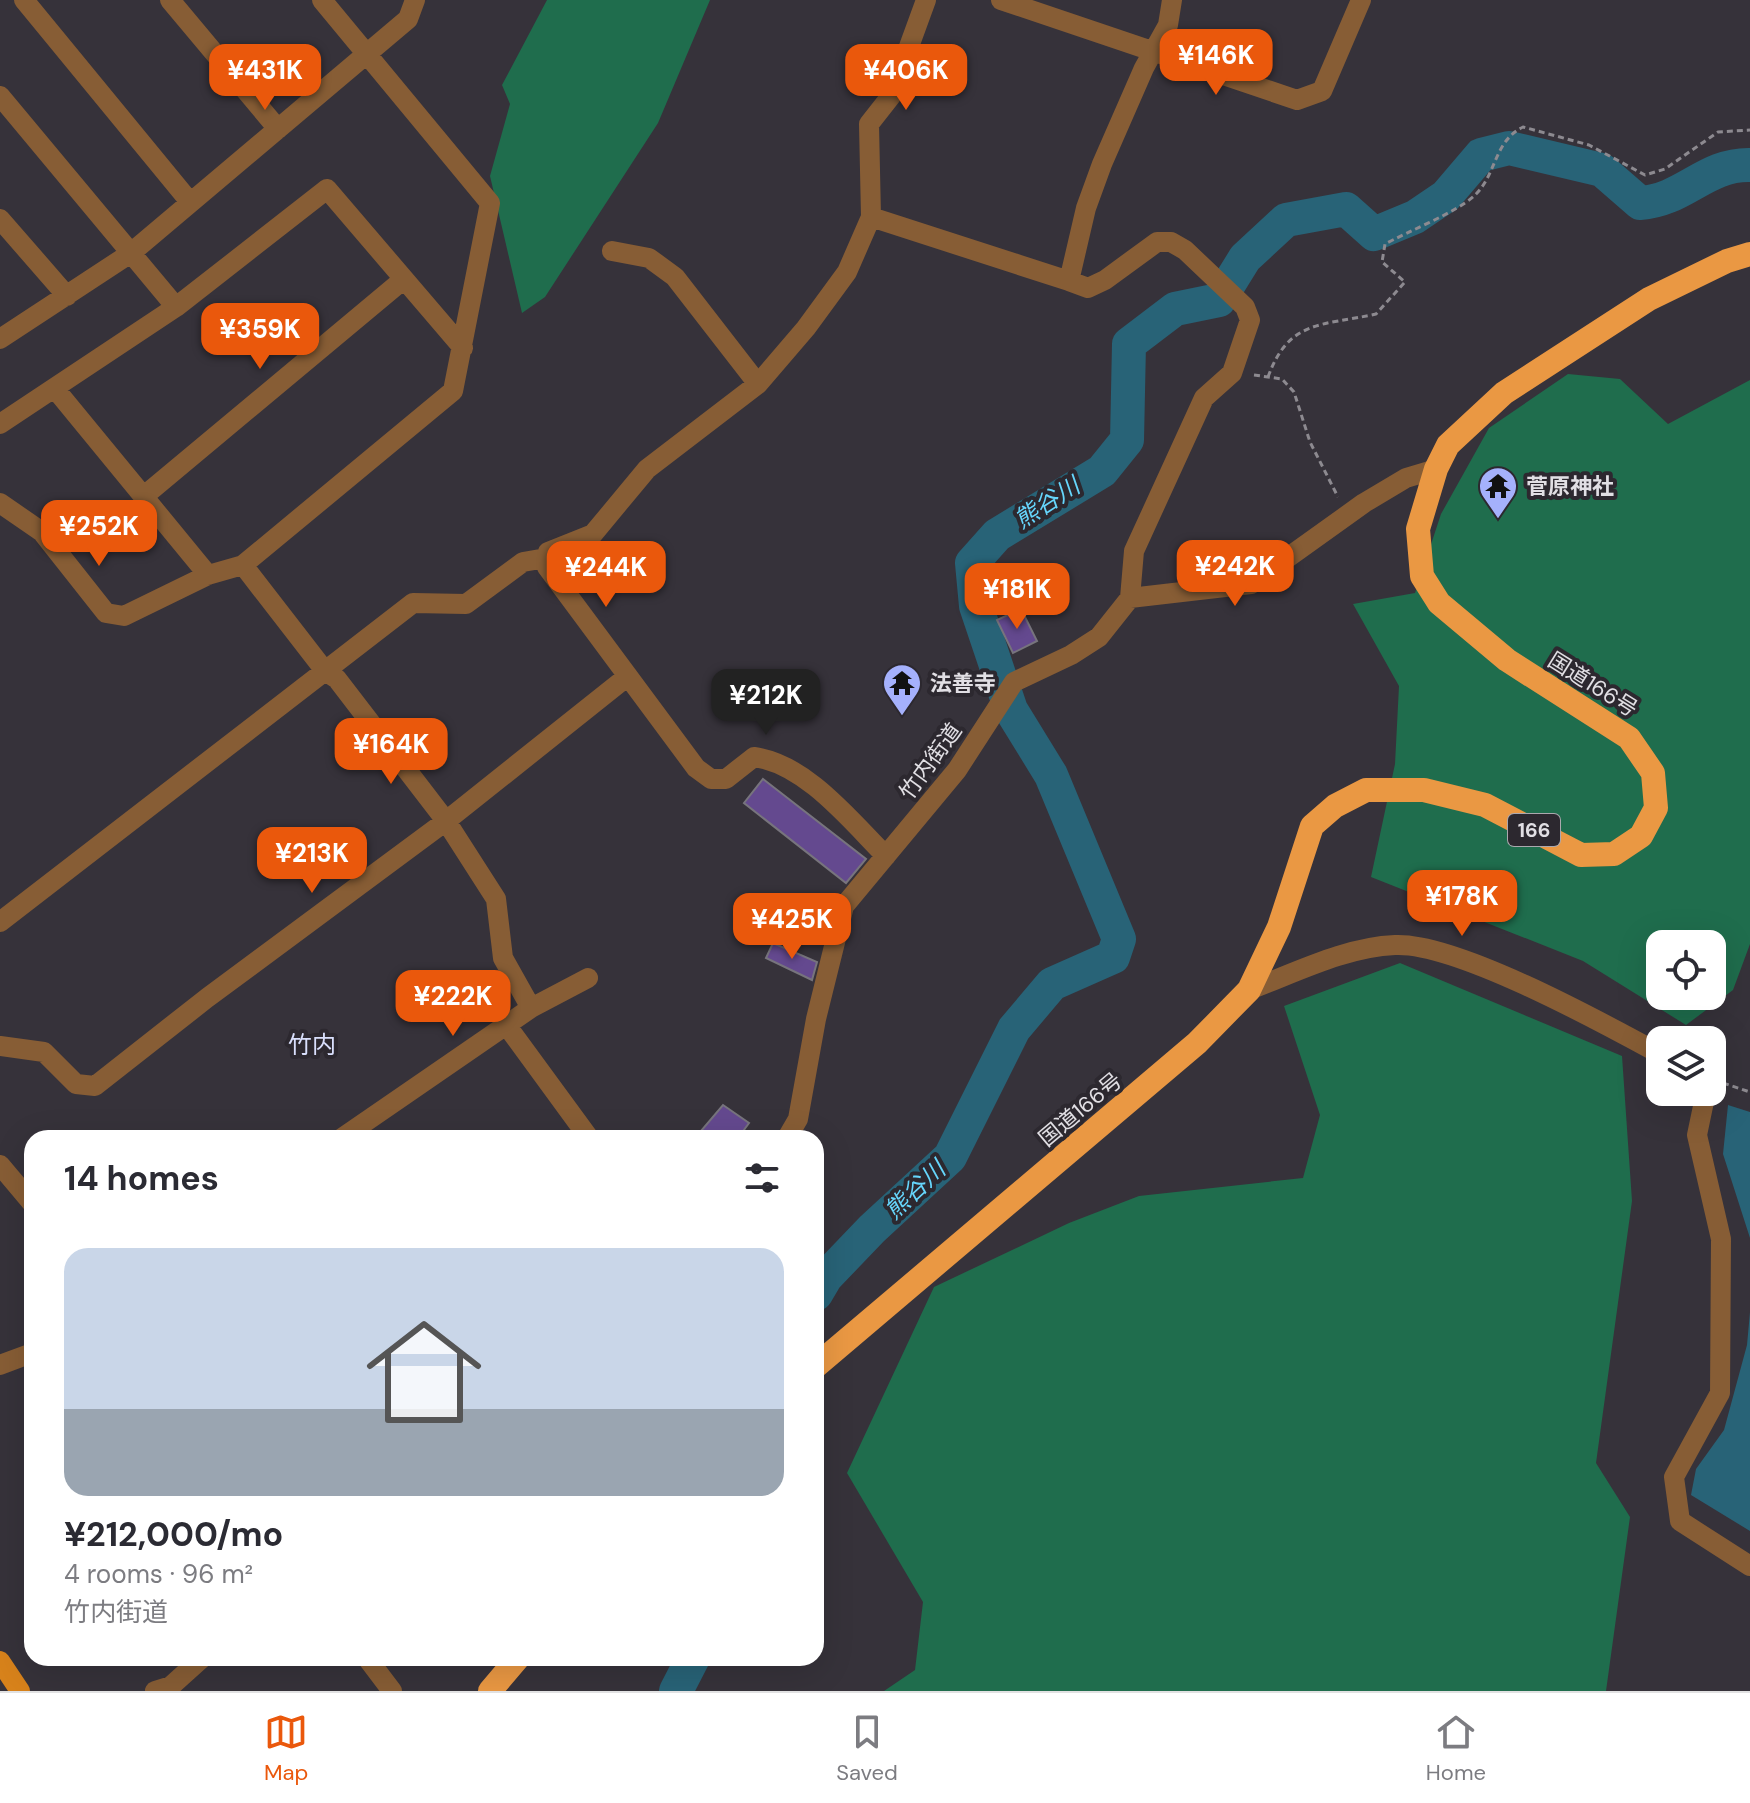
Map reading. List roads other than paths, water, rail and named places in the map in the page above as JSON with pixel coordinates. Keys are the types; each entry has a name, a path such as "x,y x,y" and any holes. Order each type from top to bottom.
{"highway":[{"name":"国道166号","path":"824,1359 1197,1043 1249,990 1279,927 1312,826 1335,806 1366,790 1424,790 1485,805 1581,855 1614,854 1641,836 1656,808 1653,773 1629,738 1507,660 1439,603 1422,576 1418,529 1436,469 1448,445 1504,393 1649,299 1727,261 1750,254"},
{"path":"490,1691 511,1666"}],"main road":[{"path":"0,1661 20,1691"}],"street":[{"path":"24,0 190,202"},
{"path":"170,0 278,129"},
{"path":"0,503 42,532 106,613 124,616 208,575 243,565 453,391 490,203 322,0"},
{"path":"0,339 131,253 368,55 408,19 415,0"},
{"path":"886,856 830,800 774,760 754,757 726,779 711,779 696,768 547,567 546,558 548,552 593,534 647,469 758,384 806,328 847,272 871,217 869,124 891,96 926,0"},
{"path":"1001,0 1153,54 1297,100 1322,91 1361,0"},
{"path":"1069,281 1097,179 1168,25 1172,0"},
{"path":"0,96 176,307"},
{"path":"0,424 56,390 176,307 327,189 463,348"},
{"path":"871,217 1088,288 1105,280 1157,242 1171,242 1185,250 1238,300 1250,320 1232,373 1204,398 1134,551 1130,598 1251,584 1347,515 1406,478 1436,469"},
{"path":"0,219 67,296"},
{"path":"612,251 649,258 675,277 758,384"},
{"path":"144,496 404,279"},
{"path":"56,390 208,575"},
{"path":"0,922 413,603 466,604 523,562 546,558"},
{"path":"243,565 325,671 337,679 446,821 496,899 503,958 531,1008"},
{"name":"竹内街道","path":"792,1130 798,1119 816,1019 844,906 957,770 1009,689 1099,637 1130,598"},
{"path":"0,1046 44,1052 76,1084 95,1086 207,998 446,821 628,676"},
{"path":"1249,990 1358,950 1397,944 1433,951 1494,973 1646,1047"},
{"path":"354,1130 531,1008 588,978"},
{"path":"507,1026 583,1130"},
{"path":"1703,1106 1697,1135 1721,1239 1720,1393 1674,1477 1680,1521 1750,1566"},
{"path":"0,1165 24,1194"},
{"path":"0,1365 24,1356"},
{"path":"155,1691 171,1686 193,1666"},
{"path":"373,1666 392,1691"}],"water":[{"path":"1728,1105 1750,1112 1750,1238 1723,1154"},
{"path":"1750,1312 1750,1531 1691,1495 1696,1469 1724,1430 1747,1345"}],"waterway":[{"name":"熊谷川","path":"824,1280 872,1229 950,1157 1014,1029 1052,984 1113,957 1119,939 1051,775 1011,710 976,606 972,563 997,535 1102,471 1127,440 1129,344 1175,309 1219,300 1245,258 1286,220 1346,209 1374,234 1415,217 1446,196 1481,155 1509,148 1602,170 1640,203 1670,196 1720,170 1750,165"},
{"name":"熊谷川","path":"676,1691 689,1666"}],"place":[{"name":"菅原神社","path":"1498,520"},
{"name":"法善寺","path":"902,717"}],"district":[{"name":"竹内","path":"312,1045"}]}
